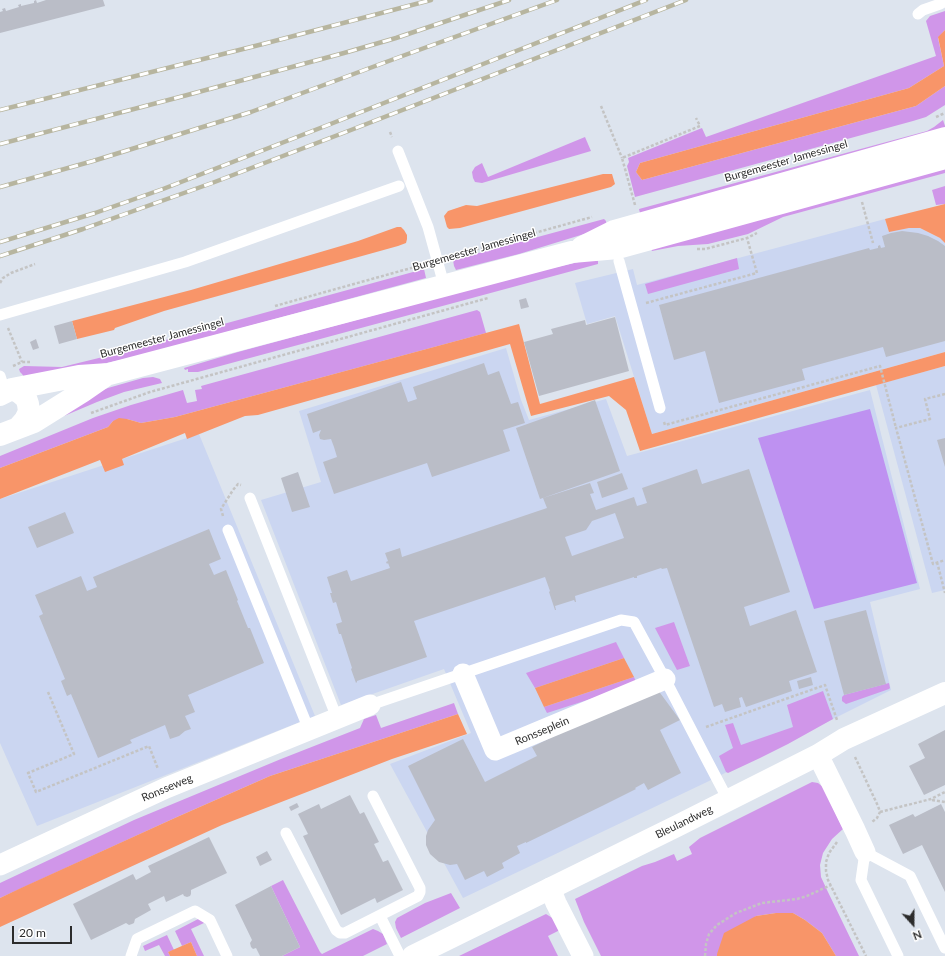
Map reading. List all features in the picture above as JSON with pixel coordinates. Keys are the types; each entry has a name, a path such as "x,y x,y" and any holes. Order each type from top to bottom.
{"main road":[{"name":"Burgemeester Jamessingel","path":"617,247 636,209 945,138"},
{"name":"Burgemeester Jamessingel","path":"5,384 109,374 572,252 617,247 945,158"},
{"name":"Burgemeester Jamessingel","path":"9,431 34,422 109,374"},
{"path":"5,384 26,398 29,412 25,420 9,431"},
{"name":"Bleulandweg","path":"413,956 818,756 841,732 945,693"}],"street":[{"name":"Ronsseplein","path":"463,674 495,750 665,679"},
{"name":"Ronsseweg","path":"0,865 166,788 370,705"},
{"path":"818,756 865,852"},
{"path":"550,888 556,904 583,956"}],"lane":[{"path":"918,14 923,10 945,1"},
{"path":"398,151 428,227 444,285"},
{"path":"2,314 185,262 399,186"},
{"path":"617,247 660,408"},
{"path":"250,498 338,718"},
{"path":"228,530 310,730"},
{"path":"370,705 621,620 634,622 728,800"},
{"path":"286,833 336,930 340,933 345,933 418,896 420,892 420,888 373,796"},
{"path":"898,956 861,880 865,852 910,876 945,948"},
{"path":"132,956 137,939 195,911 210,920 227,956"},
{"path":"380,916 400,956"}],"path":[{"path":"601,106 622,158 636,209"},
{"path":"932,119 945,113"},
{"path":"622,158 700,126 696,118"},
{"path":"862,200 873,243"},
{"name":"Burgemeester Jamessingel","path":"271,308 595,216"},
{"path":"692,250 705,249 747,238 760,232"},
{"path":"632,307 757,273 747,238"},
{"path":"0,283 3,278 11,273 35,264"},
{"path":"90,413 150,392 488,298"},
{"path":"2,314 22,362"},
{"path":"22,362 36,362"},
{"path":"5,384 22,362"},
{"path":"660,408 665,425 880,366 932,564 945,560"},
{"path":"896,428 930,420 925,399 945,394"},
{"path":"228,530 221,509 233,490 238,484 245,486 250,498"},
{"path":"937,562 945,594"},
{"path":"692,732 825,686 841,732 854,755 880,812 878,818 846,834 839,840 829,854 826,862 826,871 831,885 866,956"},
{"path":"48,692 74,754 28,773 36,792 149,746 166,788"},
{"path":"880,812 931,799 945,792"},
{"path":"931,799 945,802"},
{"path":"705,956 709,934 717,925 736,913 762,904 797,899 831,885"}],"shaded area":[{"path":"945,11 945,30 938,38 944,66 909,88 640,163 636,172 642,180 916,106 945,86 945,105 926,117 635,197 627,166 629,162 628,158 702,128 706,137 936,56 926,21 930,16"},
{"path":"945,30 945,86 916,106 642,180 636,172 640,163 909,88 944,66 938,37"},
{"path":"943,120 945,132 641,217 639,209 927,131"},
{"path":"585,137 591,151 482,183 475,182 473,178 472,172 475,167 482,163 488,177"},
{"path":"945,164 945,173 783,217 748,234 708,244 678,246 652,251 649,244"},
{"path":"603,174 612,174 615,184 611,187 460,228 449,229 447,227 444,216 448,211 466,205 477,206"},
{"path":"945,186 945,204 936,205 932,190"},
{"path":"945,204 945,243 940,238 920,228 909,228 889,232 885,219"},
{"path":"604,219 607,227 519,254 456,270 454,266 453,260"},
{"path":"885,219 889,231 920,228 940,238 945,243 945,352 652,434 615,316 587,324 575,283 633,269 637,285"},
{"path":"397,227 401,227 407,235 406,243 164,311 115,328 114,330 77,339 72,321 191,290 358,241"},
{"path":"737,258 739,269 648,294 645,284"},
{"path":"592,259 598,261 598,264 198,372 188,372 188,369 185,370 184,368 530,273"},
{"path":"424,269 426,278 135,357 26,380 19,369 24,366 62,367 107,356"},
{"path":"477,310 480,312 486,333 175,417 141,423 127,419 113,421 108,427 0,468 0,456 93,418 131,405 183,390 187,403 197,401 195,390 202,389 201,386"},
{"path":"519,324 540,404 634,377 652,434 945,352 945,366 640,451 626,410 609,396 531,416 510,344 258,415 245,416 187,439 185,433 122,459 124,465 105,472 100,460 0,499 0,468 108,427 113,421 119,418 141,423 175,417"},
{"path":"506,348 521,400 529,420 606,399 627,456 870,390 920,589 870,602 891,690 707,782 463,898 390,764 471,733 444,669 341,705 261,500 321,482 299,411"},
{"path":"945,366 945,590 932,593 876,385"},
{"path":"153,377 160,379 162,383 124,392 64,416 94,393 143,378"},
{"path":"870,409 917,583 814,609 758,438"},
{"path":"199,434 315,716 37,826 0,743 0,499"},
{"path":"674,622 690,666 677,670 655,628"},
{"path":"616,642 624,658 535,688 526,673"},
{"path":"624,658 634,677 544,707 535,688"},
{"path":"634,677 637,684 547,713 544,707"},
{"path":"889,683 889,689 846,704 842,701 842,697 844,695"},
{"path":"823,691 833,719 760,758 728,773 726,772 719,756 733,748 725,725 733,723 741,745 793,727 787,705"},
{"path":"454,703 458,714 270,776 0,898 0,883 134,820 360,728 364,719 376,715 381,728"},
{"path":"458,714 467,734 392,759 222,825 0,927 0,898 21,888 270,776"},
{"path":"812,782 818,783 823,787 843,829 832,839 823,853 820,865 821,877 859,956 836,956 822,933 805,920 793,913 776,913 756,916 717,954 717,956 601,956 584,922 575,899 642,866 674,854 677,861 692,854 689,847 700,838"},
{"path":"283,880 322,954 373,929 383,934 387,944 363,956 282,956 300,947 271,886"},
{"path":"451,893 460,908 401,938 396,928 395,922 397,918 425,903"},
{"path":"776,913 793,913 805,920 822,933 836,956 717,956 724,933 756,916"},
{"path":"546,914 554,919 560,930 548,936 558,956 459,956"},
{"path":"202,917 204,923 191,929 204,956 197,956 191,942 182,946 175,931"},
{"path":"167,935 174,950 168,952 170,956 165,956 159,945 145,951 143,946"},
{"path":"191,942 197,956 170,956 168,952"}],"building":[{"path":"36,0 37,3 46,0 103,0 105,6 0,33 0,12 3,11 2,9 5,8 6,11 19,7 18,5 21,4 21,6 34,3"},
{"path":"902,231 928,236 945,246 945,341 886,357 883,347 802,369 805,380 719,403 705,351 674,360 659,305 869,248 870,250 878,248 880,245 881,248 885,247 882,236"},
{"path":"526,298 529,307 521,309 519,300"},
{"path":"615,317 629,371 539,396 524,342 553,334 551,329 585,320 586,325"},
{"path":"72,321 77,339 59,344 54,326"},
{"path":"36,339 39,348 33,350 30,342"},
{"path":"484,363 488,375 499,371 511,404 518,402 525,423 503,430 510,451 432,477 427,463 334,494 323,462 337,457 334,447 331,439 320,439 319,435 321,430 313,433 307,414 401,382 408,402 417,399 413,387"},
{"path":"595,400 620,471 540,499 516,428"},
{"path":"945,438 945,467 937,440"},
{"path":"697,469 702,484 749,469 790,592 744,607 750,626 796,610 817,672 789,681 792,691 746,707 742,697 739,698 741,707 725,712 722,704 714,707 667,568 661,568 637,576 637,578 634,577 575,596 576,602 574,600 555,606 556,610 545,577 414,621 427,657 357,681 356,683 341,634 339,634 336,624 342,622 336,602 333,603 330,593 332,593 327,577 347,570 351,581 390,568 386,562 388,561 385,553 400,548 402,557 547,508 543,498 590,483 594,493 590,494 596,510 634,497 637,506 647,503 642,488","holes":["615,513 624,538 572,556 565,537 586,530 592,521"]},
{"path":"298,472 310,507 292,512 281,478"},
{"path":"622,473 628,489 602,498 597,482"},
{"path":"65,512 74,533 37,548 28,527"},
{"path":"209,529 221,559 209,564 214,575 226,570 248,628 250,628 264,663 188,695 195,712 185,716 191,729 185,731 179,736 170,739 165,725 130,740 132,743 98,758 71,694 67,696 61,681 65,679 39,616 43,614 35,595 81,576 87,591 97,587 93,577"},
{"path":"866,610 886,684 844,695 824,621"},
{"path":"811,677 813,685 799,689 797,681"},
{"path":"655,686 680,720 660,730 681,773 648,790 644,783 635,788 636,789 602,806 517,846 520,853 502,863 504,868 487,877 484,871 465,880 457,864 450,865 439,862 430,854 426,845 426,836 435,820 408,766 463,739 485,782 537,756 532,747"},
{"path":"945,730 945,785 924,795 909,766 925,758 918,744"},
{"path":"350,795 360,814 364,812 379,842 374,844 383,862 388,860 403,890 377,903 375,898 341,915 303,836 308,834 298,814 319,804 321,809"},
{"path":"297,803 299,807 291,811 289,807"},
{"path":"941,804 945,812 945,892 922,845 903,854 889,825 913,814 915,817"},
{"path":"209,837 227,873 191,890 190,896 187,897 183,894 166,902 164,896 148,904 151,910 135,919 134,923 129,925 126,923 91,940 73,904 133,874 136,880 151,872 148,866"},
{"path":"267,851 272,860 260,866 256,857"},
{"path":"271,886 300,947 282,956 260,956 256,948 253,949 251,947 250,943 252,940 235,905"}],"railway":[{"path":"0,110 431,0"},
{"path":"0,144 344,53 396,38 509,0"},
{"path":"0,187 93,161 251,112 557,0"},
{"path":"0,242 95,213 163,189 646,0"},
{"path":"0,256 83,229 212,183 686,0"}]}
